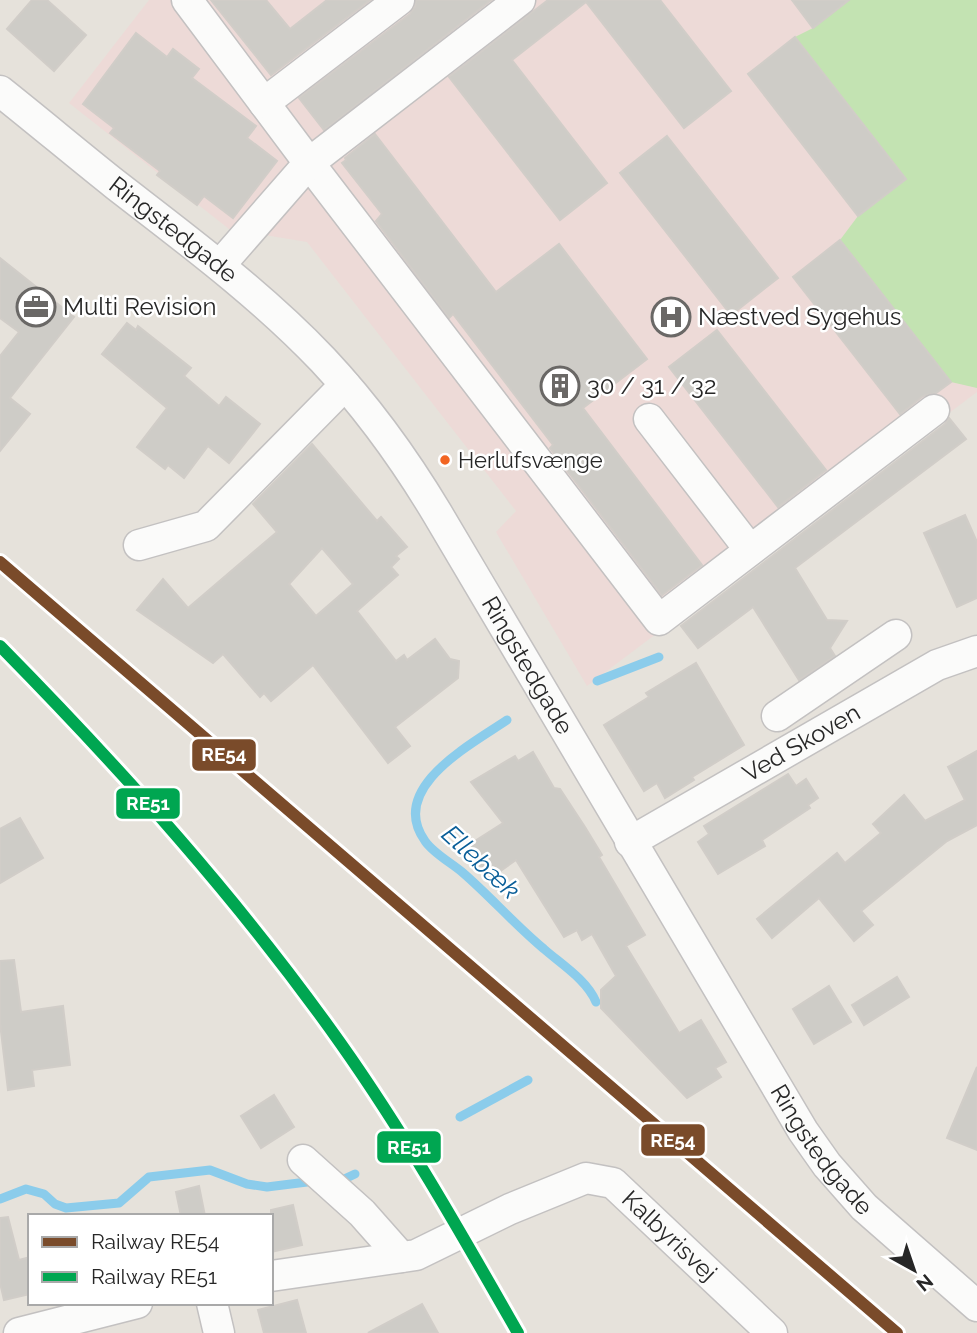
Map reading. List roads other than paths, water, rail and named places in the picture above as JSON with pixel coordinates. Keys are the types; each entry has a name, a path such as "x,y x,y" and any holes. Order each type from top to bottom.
{"street":[{"path":"187,0 659,620 934,410"},
{"path":"264,103 399,0"},
{"path":"220,265 309,163 520,0"},
{"name":"Ringstedgade","path":"0,91 220,265 321,359 345,385 409,467 803,1131 827,1165 864,1207 977,1306"},
{"path":"139,545 206,526 345,385"},
{"path":"649,418 750,550"},
{"path":"777,716 896,635"},
{"name":"Ved Skoven","path":"631,842 937,665 977,650"},
{"path":"303,1160 362,1213 401,1257"},
{"name":"Kalbyrisvej","path":"273,1276 416,1255 510,1209 586,1178 613,1183 772,1333"},
{"path":"19,1333 129,1305"},
{"path":"212,1305 219,1333"}],"waterway":[{"name":"Ellebæk","path":"597,681 659,657"},
{"name":"Ellebæk","path":"507,720 439,770 425,786 417,803 416,822 432,849 462,872 533,940 573,973 596,1002"},
{"name":"Ellebæk","path":"460,1117 528,1080"},
{"name":"Ellebæk","path":"0,1199 26,1189 44,1194 55,1204 66,1208 119,1203 149,1177 210,1170 247,1184 267,1187 307,1182"},
{"name":"Ellebæk","path":"340,1181 355,1174"}],"rail line":[{"name":"RE54","path":"0,562 897,1333"},
{"name":"RE51","path":"0,646 179,838 302,991 365,1079 411,1150 518,1333"}],"place":[{"name":"Multi Revision","path":"36,307"},
{"name":"Næstved Sygehus","path":"671,317"},
{"name":"30 / 31 / 32","path":"560,386"},
{"name":"Herlufsvænge","path":"445,460"}]}
